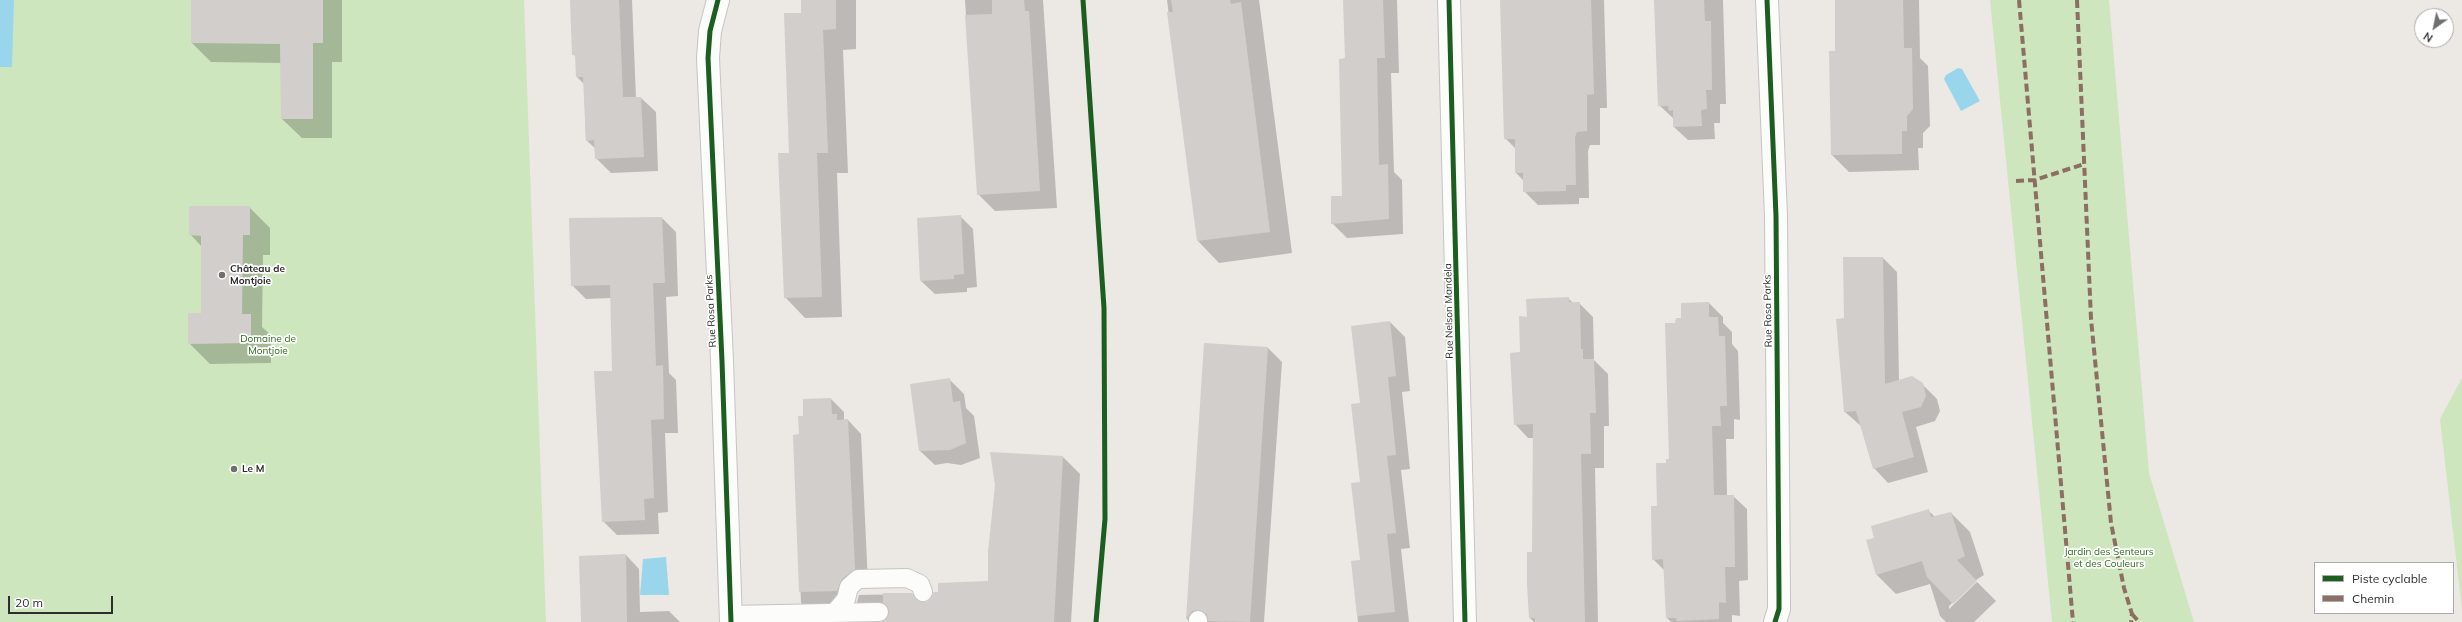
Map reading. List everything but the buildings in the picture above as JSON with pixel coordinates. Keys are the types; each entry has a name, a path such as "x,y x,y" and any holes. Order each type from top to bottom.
{"street":[{"name":"Rue Rosa Parks","path":"718,0 710,31 708,58 722,361 730,618"},
{"name":"Rue Nelson Mandela","path":"1449,0 1465,622"},
{"name":"Rue Rosa Parks","path":"1767,0 1776,232 1779,610 1774,622"}],"lane":[{"path":"835,612 846,599 849,587 858,579 907,578 920,584 924,592"},
{"path":"730,618 835,612 879,612"}],"green space":[{"name":"Domaine de Montjoie","path":"0,0 524,0 546,622 0,622"},
{"name":"Jardin des Senteurs et des Couleurs","path":"1990,0 2109,0 2149,473 2194,622 2052,622"},
{"path":"2462,378 2462,610 2440,419"}],"water":[{"path":"0,0 14,0 12,67 0,67"},
{"path":"1958,68 1962,69 1980,101 1961,111 1944,79 1946,75"},
{"path":"666,557 669,595 640,595 643,559"}],"marked path":[{"path":"2019,0 2073,622"},
{"path":"2077,0 2091,319 2111,523 2124,588 2132,614 2131,622"},
{"path":"2016,181 2035,180 2084,164"},
{"path":"2132,614 2139,622"}],"cycle path":[{"path":"718,0 710,31 708,58 722,361 731,622"},
{"path":"1083,0 1104,308 1105,519 1096,622"},
{"path":"1449,0 1465,622"},
{"path":"1767,0 1776,216 1779,609 1775,622"}],"place":[{"name":"Château de Montjoie","path":"222,275"},
{"name":"Le M","path":"234,469"}]}
